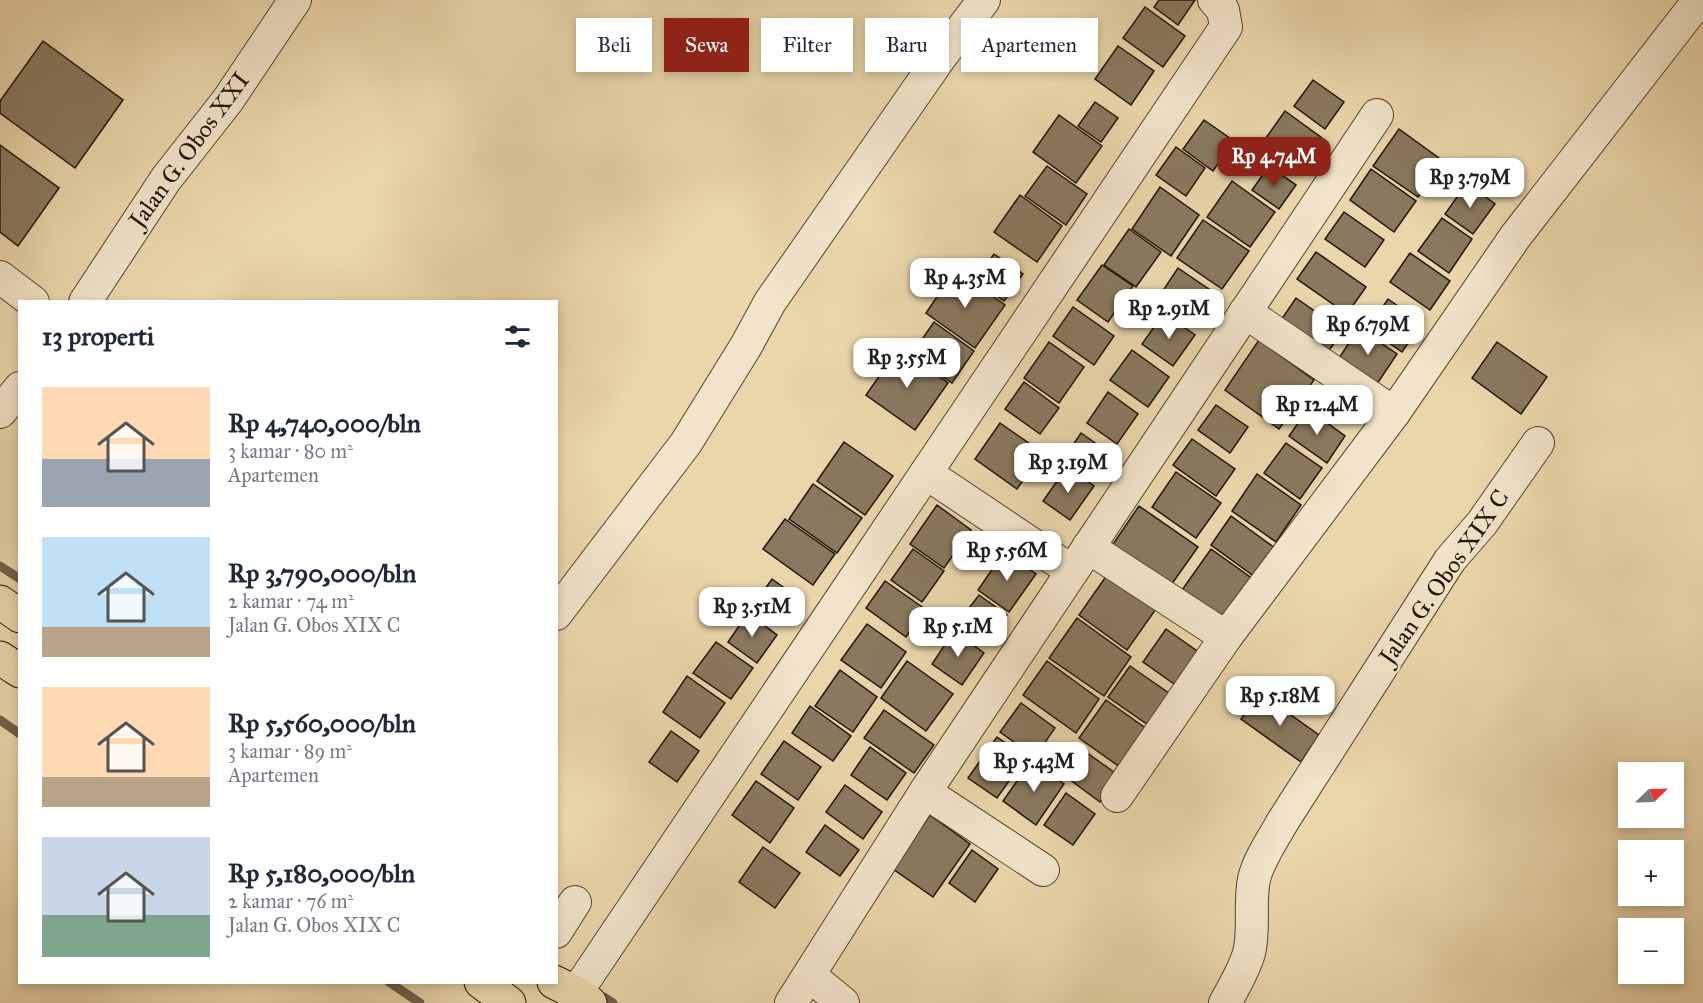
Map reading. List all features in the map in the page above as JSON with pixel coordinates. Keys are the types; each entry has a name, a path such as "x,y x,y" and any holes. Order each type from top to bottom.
{"main road":[{"path":"0,602 18,615"},
{"path":"0,658 18,670"},
{"path":"484,984 509,1003"}],"street":[{"name":"Jalan G. Obos XXI","path":"86,300 166,178 228,100 296,0"},
{"path":"558,611 686,443 746,346 770,302 939,59 984,0"},
{"path":"573,993 1226,27 1222,10 1214,0"},
{"path":"1117,796 1226,637 1394,413 1515,237 1699,0"},
{"path":"791,1003 925,792 1377,115"},
{"path":"0,277 30,300"},
{"path":"1245,312 1394,413"},
{"path":"0,412 18,390"},
{"name":"Jalan G. Obos XIX C","path":"1225,1003 1249,951 1251,896 1255,876 1283,821 1450,560 1482,523 1538,443"},
{"path":"926,473 1226,637"},
{"path":"925,792 1043,870"},
{"path":"558,930 575,902"},
{"path":"810,976 843,1003"}],"building":[{"path":"1159,0 1195,0 1178,25 1154,7"},
{"path":"1145,7 1185,36 1163,67 1123,38"},
{"path":"43,41 123,100 75,168 0,113 0,101"},
{"path":"1118,46 1154,71 1131,105 1095,79"},
{"path":"1313,80 1344,102 1325,129 1294,106"},
{"path":"1095,102 1118,118 1101,142 1078,126"},
{"path":"1285,111 1322,138 1299,171 1261,145"},
{"path":"1059,115 1102,146 1076,183 1033,152"},
{"path":"1204,120 1234,141 1213,171 1183,149"},
{"path":"1399,129 1443,161 1418,197 1373,166"},
{"path":"0,145 59,188 18,246 0,232"},
{"path":"1176,147 1205,168 1186,196 1156,175"},
{"path":"1047,166 1087,194 1066,225 1025,196"},
{"path":"1269,166 1296,185 1279,209 1252,190"},
{"path":"1371,169 1416,201 1394,232 1350,200"},
{"path":"1232,181 1275,212 1250,247 1207,217"},
{"path":"1467,183 1495,204 1473,234 1445,214"},
{"path":"1160,187 1199,215 1171,256 1132,229"},
{"path":"1020,195 1062,226 1037,262 994,232"},
{"path":"1344,212 1384,240 1365,267 1325,239"},
{"path":"1442,218 1472,239 1449,273 1418,251"},
{"path":"1203,220 1249,251 1222,289 1177,258"},
{"path":"1129,229 1161,252 1136,287 1104,265"},
{"path":"1316,252 1366,287 1347,314 1297,279"},
{"path":"1410,253 1450,281 1430,310 1390,282"},
{"path":"994,254 1023,274 1004,301 975,281"},
{"path":"1102,265 1133,286 1108,322 1077,300"},
{"path":"1178,268 1219,296 1201,321 1162,292"},
{"path":"955,270 1005,305 975,348 926,313"},
{"path":"1296,298 1343,331 1325,356 1279,323"},
{"path":"1388,299 1422,323 1402,352 1368,328"},
{"path":"1073,307 1114,336 1094,365 1053,336"},
{"path":"1164,313 1195,335 1173,366 1142,344"},
{"path":"934,322 974,351 952,383 911,355"},
{"path":"1359,328 1397,354 1377,384 1339,358"},
{"path":"1259,340 1314,380 1279,429 1225,390"},
{"path":"1049,342 1084,367 1059,403 1024,378"},
{"path":"1497,342 1547,377 1521,414 1472,378"},
{"path":"899,348 948,383 915,430 866,395"},
{"path":"1132,350 1169,377 1148,407 1110,380"},
{"path":"1024,382 1059,408 1040,434 1005,409"},
{"path":"1108,392 1138,414 1117,444 1087,423"},
{"path":"1216,405 1248,427 1230,453 1198,430"},
{"path":"1308,409 1345,436 1327,463 1289,436"},
{"path":"1000,423 1043,453 1017,489 975,459"},
{"path":"1081,433 1114,456 1097,481 1064,458"},
{"path":"1192,439 1235,469 1216,496 1173,465"},
{"path":"844,442 893,476 865,515 817,481"},
{"path":"1286,443 1322,468 1300,499 1264,473"},
{"path":"1067,467 1094,486 1070,520 1043,501"},
{"path":"1176,472 1221,503 1196,538 1152,507"},
{"path":"1257,474 1301,505 1276,542 1232,511"},
{"path":"813,484 862,518 837,553 789,519"},
{"path":"937,505 971,530 944,568 910,544"},
{"path":"1139,506 1198,547 1169,588 1111,547"},
{"path":"1231,516 1275,548 1255,577 1211,545"},
{"path":"785,519 835,554 813,585 763,549"},
{"path":"913,549 944,571 922,602 891,580"},
{"path":"1211,549 1253,579 1224,620 1182,590"},
{"path":"1004,552 1036,574 1009,612 978,590"},
{"path":"1107,575 1156,609 1127,650 1079,615"},
{"path":"772,579 797,597 780,621 755,603"},
{"path":"885,581 925,609 906,637 866,608"},
{"path":"979,595 1007,615 989,641 960,620"},
{"path":"748,613 777,635 757,663 728,642"},
{"path":"1077,618 1131,657 1104,696 1049,658"},
{"path":"867,624 906,652 881,688 841,660"},
{"path":"1166,629 1200,653 1177,686 1143,662"},
{"path":"954,631 984,653 962,685 932,664"},
{"path":"716,642 753,668 731,699 693,673"},
{"path":"907,661 953,694 926,731 881,698"},
{"path":"1047,661 1099,699 1076,733 1023,695"},
{"path":"1130,666 1173,696 1151,727 1108,697"},
{"path":"840,670 877,697 853,732 815,706"},
{"path":"687,676 725,703 700,738 663,712"},
{"path":"1260,693 1319,735 1301,762 1241,719"},
{"path":"1106,700 1151,732 1124,770 1079,738"},
{"path":"1021,703 1055,728 1035,757 1000,732"},
{"path":"810,706 851,736 833,761 792,733"},
{"path":"884,710 934,745 914,773 864,738"},
{"path":"671,731 699,751 677,782 649,762"},
{"path":"997,737 1026,757 997,798 968,778"},
{"path":"784,741 821,767 798,800 761,774"},
{"path":"870,747 906,773 887,800 851,775"},
{"path":"1083,750 1118,775 1100,802 1065,776"},
{"path":"1031,761 1064,784 1036,825 1003,801"},
{"path":"756,781 794,808 770,843 732,815"},
{"path":"845,785 882,812 863,839 826,812"},
{"path":"1066,793 1095,814 1073,845 1044,825"},
{"path":"930,815 970,844 933,897 893,869"},
{"path":"825,825 859,850 840,876 806,852"},
{"path":"763,847 800,873 775,908 739,882"},
{"path":"972,850 998,869 975,902 949,883"}],"waterway":[{"path":"0,566 18,578"},
{"path":"0,720 18,733"},
{"path":"392,984 420,1003"},
{"path":"604,997 613,1003"}]}
